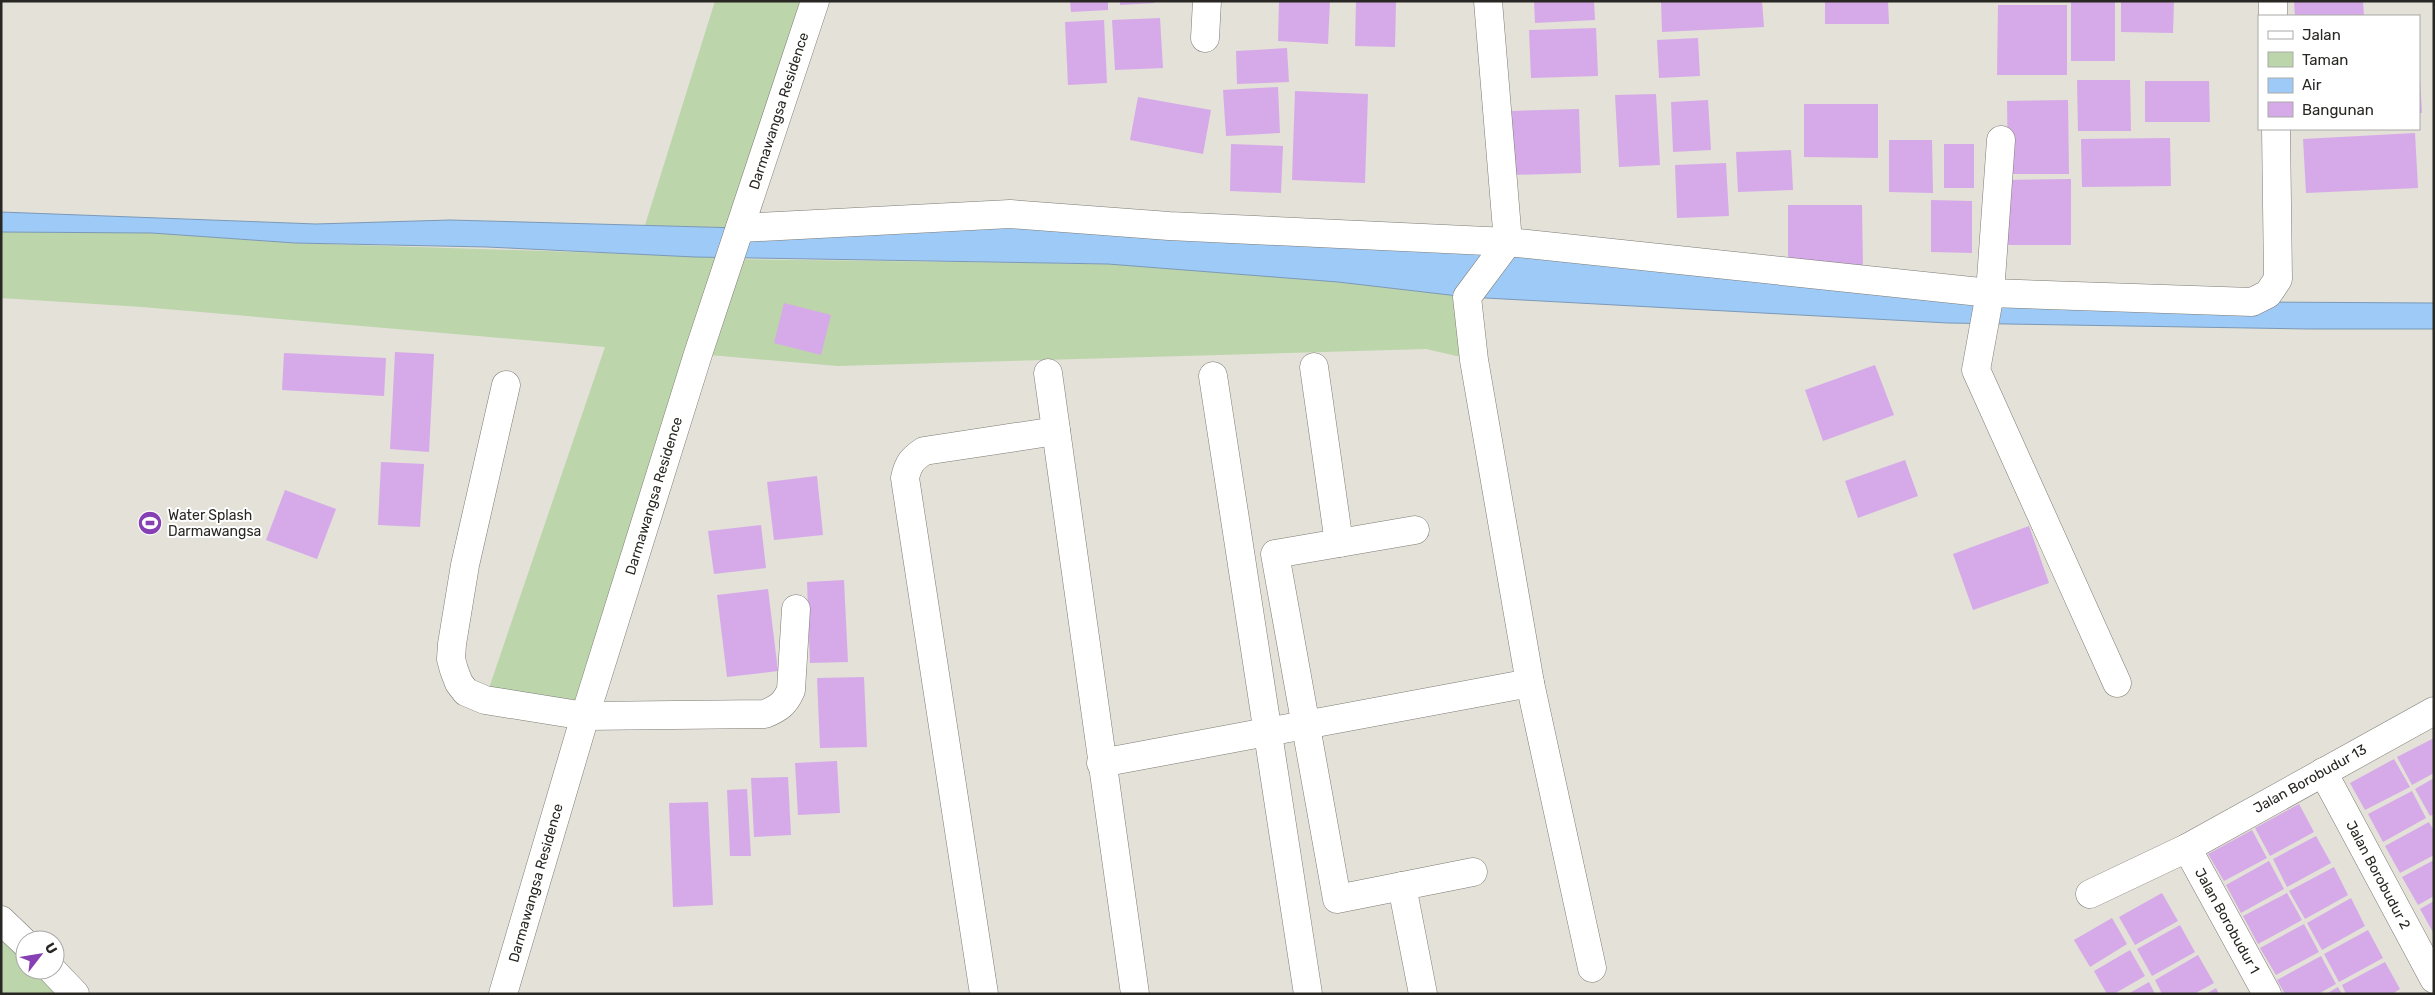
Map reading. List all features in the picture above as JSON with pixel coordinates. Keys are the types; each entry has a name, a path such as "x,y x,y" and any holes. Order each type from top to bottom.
{"street":[{"name":"Darmawangsa Residence","path":"503,994 585,716 698,354 816,1"},
{"path":"1205,38 1207,1"},
{"path":"1488,1 1508,242 1467,297 1474,360 1530,683 1592,968"},
{"path":"2273,1 2273,15"},
{"path":"740,228 1010,214 1160,226 1508,242 1990,294 2252,302 2268,294 2278,279 2276,130"},
{"path":"2002,140 1990,294 1976,370 2117,683"},
{"path":"1314,367 1339,543"},
{"path":"1048,373 1101,763 1135,994"},
{"path":"1213,376 1308,994"},
{"path":"506,385 465,564 451,658 458,683 466,692 474,697 585,716 750,716 765,714 777,709 786,702 791,690 796,609"},
{"path":"984,994 905,478 908,466 913,459 924,451 1056,430"},
{"path":"1415,530 1275,554 1304,725 1337,899 1473,872"},
{"path":"1101,763 1530,683"},
{"name":"Jalan Borobudur 13","path":"2090,894 2186,848 2434,711"},
{"name":"Jalan Borobudur 2","path":"2323,772 2434,979"},
{"name":"Jalan Borobudur 1","path":"2186,848 2267,994"},
{"path":"1402,886 1423,994"},
{"path":"1,920 15,933"},
{"path":"62,980 75,994"}],"green space":[{"path":"715,1 815,1 730,259 1108,264 1338,282 1467,297 1474,360 1426,349 838,366 698,354 587,709 485,700 605,347 142,307 1,298 1,231 152,233 295,243 636,254"},
{"path":"1,920 15,933 15,980 62,980 75,994 1,994"}],"water":[{"path":"1,212 316,224 450,220 740,228 955,218 2252,302 2434,303 2434,329 2309,329 1948,323 1467,297 1338,282 1108,264 695,257 487,247 295,243 152,233 1,232"}],"building":[{"path":"1070,1 1108,1 1108,10 1071,12"},
{"path":"1120,1 1154,1 1155,3 1120,5"},
{"path":"1279,1 1330,1 1328,44 1278,41"},
{"path":"1356,1 1396,1 1395,47 1355,46"},
{"path":"1534,1 1594,1 1595,20 1535,23"},
{"path":"1661,1 1762,1 1764,27 1662,32"},
{"path":"1825,1 1888,1 1889,24 1825,24"},
{"path":"2071,1 2115,1 2115,61 2071,61"},
{"path":"2121,1 2174,1 2173,33 2121,32"},
{"path":"2294,1 2363,1 2364,15 2295,15"},
{"path":"1998,5 2067,5 2067,75 1997,75"},
{"path":"1160,18 1163,68 1115,70 1112,20"},
{"path":"1104,20 1107,83 1068,85 1065,22"},
{"path":"1596,28 1598,76 1531,78 1529,30"},
{"path":"1698,38 1700,76 1659,78 1657,40"},
{"path":"1287,48 1289,82 1237,84 1236,51"},
{"path":"2420,78 2422,113 2420,113"},
{"path":"2077,80 2130,80 2131,131 2078,131"},
{"path":"2145,81 2209,81 2210,122 2145,122"},
{"path":"1278,87 1280,133 1226,136 1223,90"},
{"path":"1295,91 1368,94 1365,183 1292,180"},
{"path":"1656,94 1660,165 1619,167 1615,95"},
{"path":"1138,97 1211,110 1203,154 1130,140"},
{"path":"1708,100 1711,150 1673,152 1671,102"},
{"path":"2068,100 2069,174 2008,174 2007,101"},
{"path":"1804,104 1878,104 1878,158 1804,157"},
{"path":"1579,109 1581,173 1513,175 1511,111"},
{"path":"2415,133 2418,188 2306,193 2303,139"},
{"path":"2170,138 2171,186 2082,187 2081,139"},
{"path":"1889,140 1932,140 1933,193 1889,192"},
{"path":"1231,144 1283,146 1281,193 1230,191"},
{"path":"1944,144 1974,144 1974,188 1944,188"},
{"path":"1791,150 1793,190 1738,192 1736,152"},
{"path":"1726,163 1729,216 1677,218 1675,165"},
{"path":"2071,179 2071,245 2007,245 2006,180"},
{"path":"1931,200 1972,201 1972,253 1931,252"},
{"path":"1788,205 1862,205 1863,272 1788,272"},
{"path":"784,303 831,315 821,355 774,343"},
{"path":"395,352 434,354 429,452 390,449"},
{"path":"284,353 386,358 384,396 282,390"},
{"path":"1875,365 1894,415 1823,441 1805,390"},
{"path":"1905,460 1918,496 1858,518 1845,481"},
{"path":"381,462 424,464 420,527 378,525"},
{"path":"817,476 823,535 774,540 767,482"},
{"path":"285,490 336,509 317,559 266,540"},
{"path":"761,525 766,568 714,574 708,531"},
{"path":"2029,526 2049,583 1973,610 1953,554"},
{"path":"844,580 848,662 810,663 807,582"},
{"path":"768,589 778,671 727,677 717,595"},
{"path":"864,677 867,747 820,748 817,678"},
{"path":"2434,738 2434,773 2412,785 2397,757"},
{"path":"2394,759 2410,787 2365,810 2350,783"},
{"path":"837,761 840,813 798,815 795,763"},
{"path":"788,777 791,835 754,837 751,778"},
{"path":"2434,778 2434,814 2430,816 2415,789"},
{"path":"747,789 751,856 730,856 727,790"},
{"path":"2412,791 2426,818 2383,842 2368,814"},
{"path":"708,802 713,905 673,907 669,803"},
{"path":"2299,804 2314,832 2270,856 2255,828"},
{"path":"2429,822 2434,831 2434,855 2400,873 2385,846"},
{"path":"2252,830 2267,858 2224,881 2208,854"},
{"path":"2316,836 2331,863 2287,887 2273,859"},
{"path":"2434,860 2434,896 2418,905 2402,877"},
{"path":"2269,861 2284,889 2241,913 2226,885"},
{"path":"2334,867 2348,895 2305,919 2289,891"},
{"path":"2162,893 2178,921 2135,945 2119,917"},
{"path":"2287,893 2302,920 2258,944 2243,916"},
{"path":"2351,898 2365,926 2322,950 2307,923"},
{"path":"2434,901 2434,934 2420,909"},
{"path":"2112,918 2127,944 2090,967 2074,940"},
{"path":"2304,924 2319,952 2276,975 2260,948"},
{"path":"2180,925 2195,952 2152,976 2137,949"},
{"path":"2368,930 2383,958 2339,982 2324,954"},
{"path":"2130,950 2145,976 2114,994 2107,994 2094,971"},
{"path":"2198,955 2214,983 2194,994 2162,994 2155,980"},
{"path":"2321,956 2336,984 2318,994 2285,994 2277,980"},
{"path":"2385,962 2400,989 2392,994 2346,994 2342,985"},
{"path":"2149,982 2155,994 2128,994"},
{"path":"2338,987 2342,994 2326,994"},
{"path":"2216,988 2219,994 2206,994"}],"place":[{"name":"Water Splash Darmawangsa","path":"150,523"}]}
